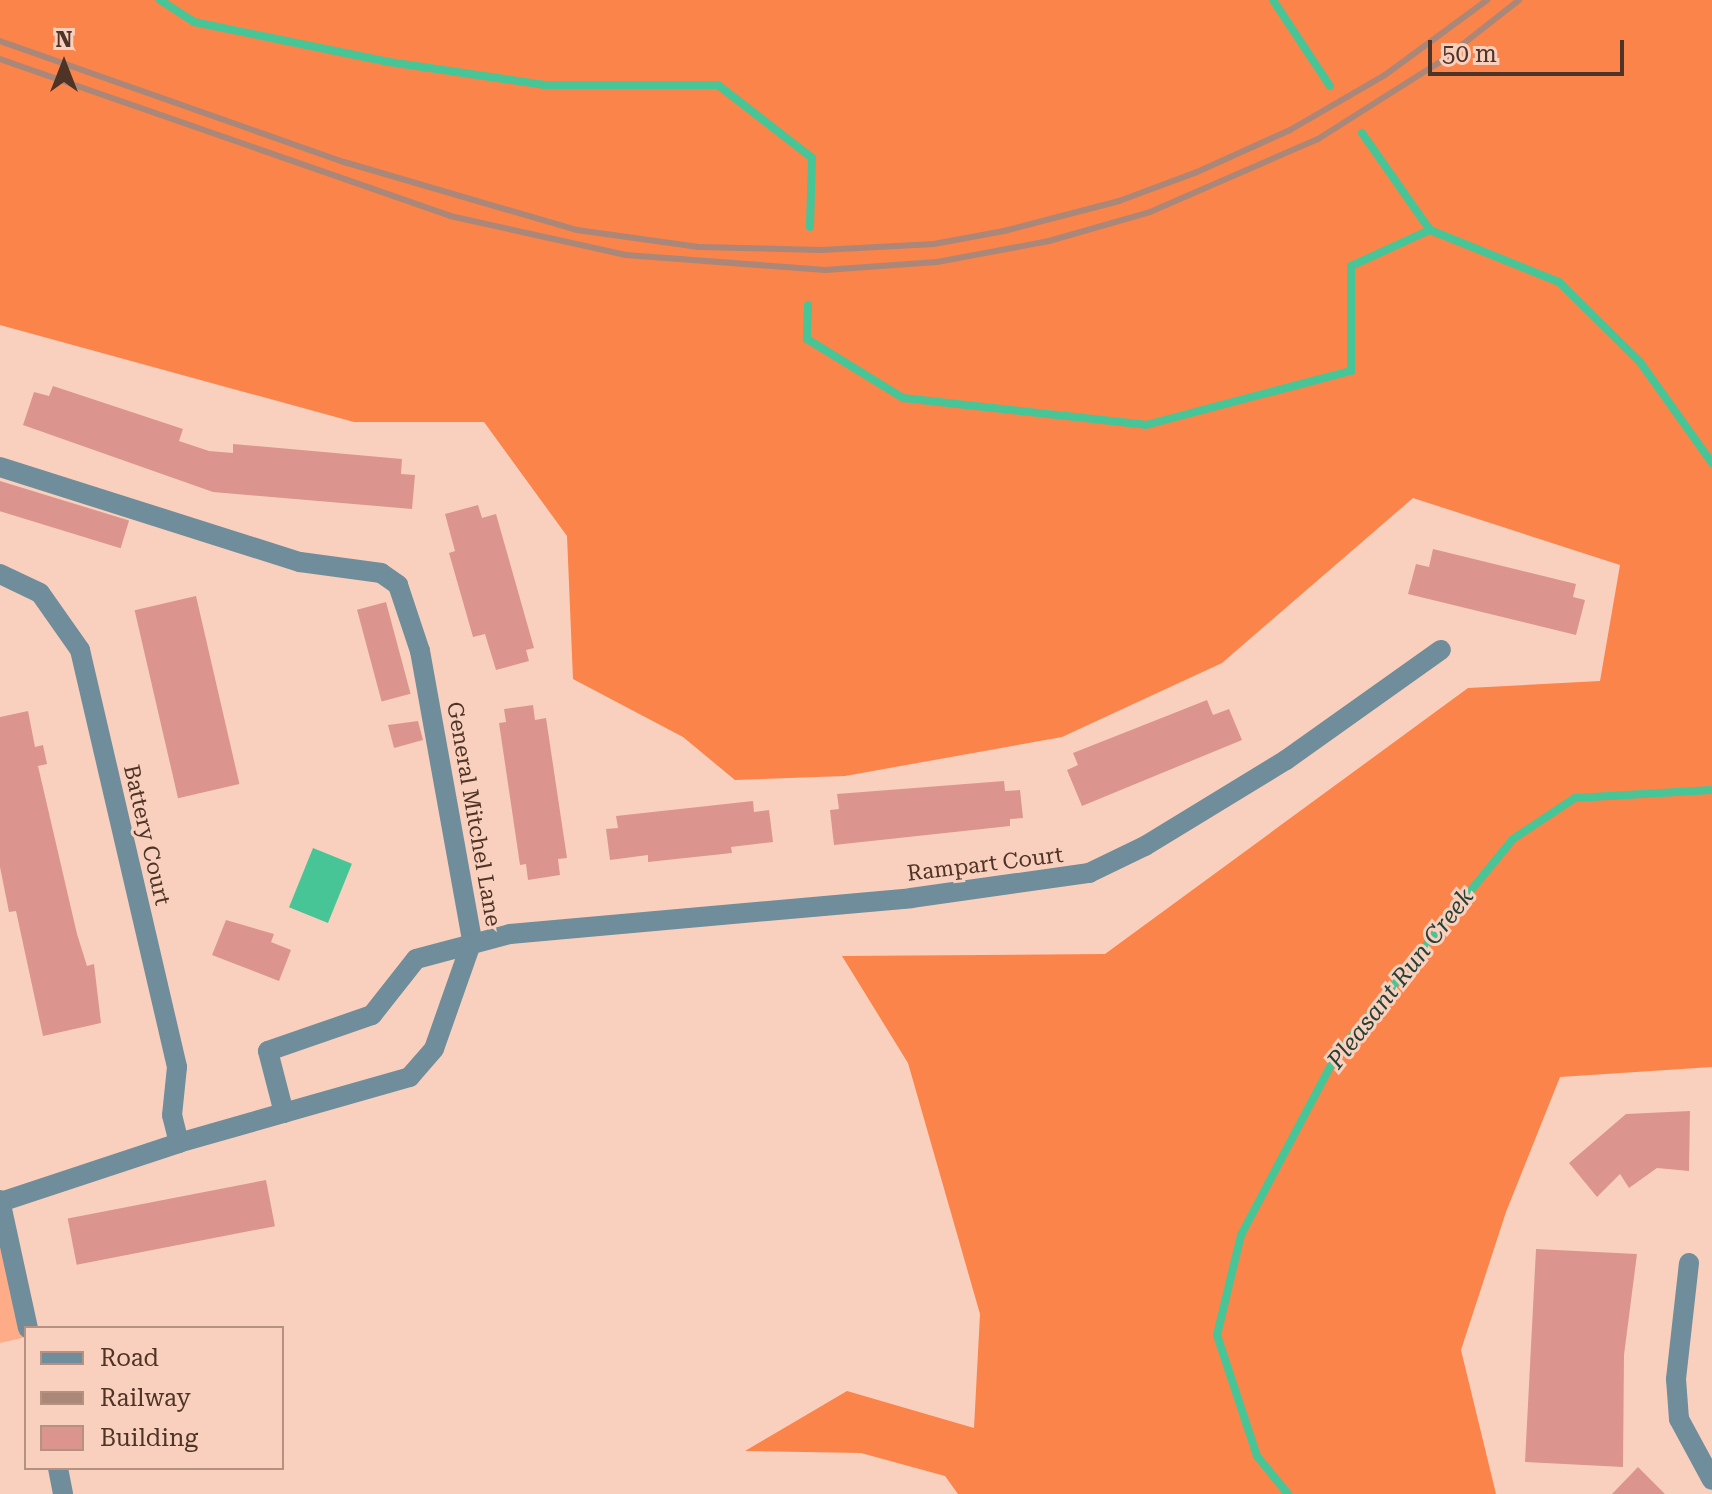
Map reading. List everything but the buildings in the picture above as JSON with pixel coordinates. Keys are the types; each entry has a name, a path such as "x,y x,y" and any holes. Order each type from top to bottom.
{"street":[{"name":"General Mitchel Lane","path":"0,467 300,562 381,573 398,585 420,651 472,941 434,1049 410,1077 179,1143 0,1201"},
{"name":"Battery Court","path":"0,574 40,593 80,650 177,1067 172,1115 179,1143"},
{"name":"Rampart Court","path":"284,1113 268,1051 372,1015 416,959 472,941 925,896 1089,873 1145,846 1286,760 1441,650"},
{"path":"0,1201 28,1326"},
{"path":"1689,1263 1676,1379 1679,1419 1712,1480"},
{"path":"58,1470 63,1494"}],"shaded area":[{"path":"0,0 1712,0 1712,1067 1560,1077 1506,1212 1461,1350 1496,1494 958,1494 945,1476 861,1453 745,1451 847,1391 974,1428 980,1314 908,1063 842,956 1105,954 1468,688 1600,681 1620,565 1413,498 1222,663 1062,737 845,776 735,780 683,737 573,679 567,536 484,422 354,422 0,325"},
{"path":"313,848 352,864 328,923 289,907"},
{"path":"0,1200 24,1337 0,1343"}],"waterway":[{"path":"160,0 194,22 389,62 545,85 718,85 812,158 810,227"},
{"name":"Pleasant Run Creek","path":"1273,0 1330,86"},
{"name":"Pleasant Run Creek","path":"1362,133 1430,230 1559,282 1640,362 1712,463"},
{"path":"808,305 807,339 903,398 1146,425 1351,371 1351,266 1430,230"},
{"name":"Pleasant Run Creek","path":"1288,1494 1257,1456 1217,1335 1241,1235 1337,1054 1513,839 1575,798 1712,790"}],"railway":[{"path":"0,41 344,162 577,230 699,247 821,250 934,244 1004,231 1119,201 1197,172 1290,130 1385,75 1487,0"},
{"path":"0,59 450,216 626,255 825,270 937,262 1049,241 1150,212 1318,139 1440,62 1519,0"}]}
